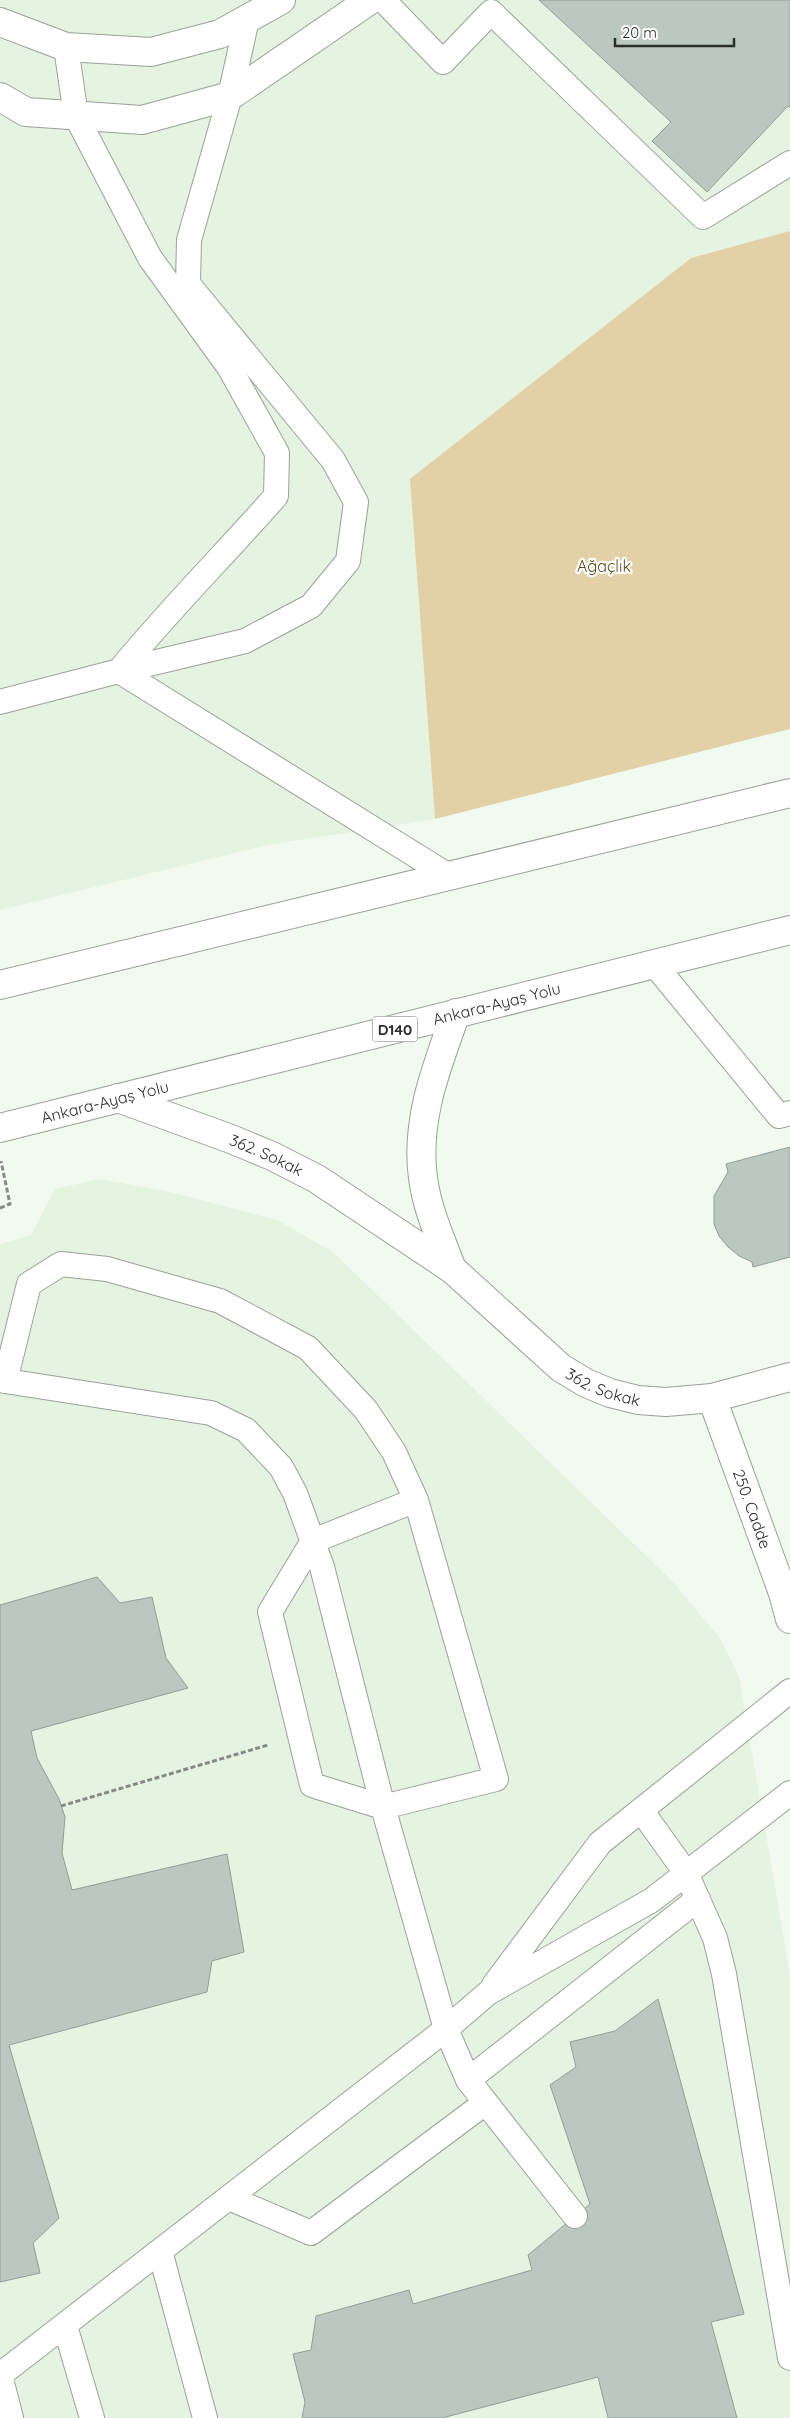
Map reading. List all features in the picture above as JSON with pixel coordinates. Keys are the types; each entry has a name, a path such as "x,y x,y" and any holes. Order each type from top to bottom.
{"main road":[{"path":"0,22 66,48 151,52 220,34 281,0"},
{"path":"0,97 26,112 142,120 230,96 370,0"},
{"path":"0,985 790,793"},
{"name":"Ankara-Ayaş Yolu","path":"0,1128 790,930"},
{"name":"362. Sokak","path":"452,1269 433,1219 423,1178 421,1131 432,1082 456,1013"},
{"name":"362. Sokak","path":"118,1098 239,1142 317,1178 452,1269 561,1368 586,1383 610,1393 638,1400 666,1402 712,1398 790,1377"},
{"name":"250. Cadde","path":"712,1398 783,1593 790,1619"}],"lane":[{"path":"383,0 443,62 491,12 703,217 790,163"},
{"path":"0,702 245,641 311,606 348,562 356,502 333,460 188,284 190,240 230,96 247,19"},
{"path":"66,48 76,116 150,258 229,366 277,453 276,496 227,552 162,618 119,671"},
{"path":"119,671 449,876"},
{"path":"654,964 779,1116 790,1113"},
{"path":"416,1500 313,1541 270,1612 312,1786 383,1807 496,1779 416,1500 394,1452 366,1410 308,1348 220,1301 106,1269 60,1264 29,1284 2,1380 210,1413 246,1430 282,1467 295,1493 313,1541 322,1566 383,1807 446,2029 468,2080 575,2216"},
{"path":"11,2418 0,2375 446,2029 488,1992 600,1843 790,1690"},
{"path":"488,1992 652,1900 790,1793"},
{"path":"641,1810 686,1873 716,1938 724,1974 790,2358"},
{"path":"468,2080 698,1899"},
{"path":"229,2198 311,2233 485,2103"},
{"path":"160,2251 205,2418"},
{"path":"65,2326 92,2418"}],"path":[{"path":"0,1157 10,1204 0,1208"},
{"path":"61,1806 299,1736"}],"shaded area":[{"path":"0,0 790,0 790,231 691,258 411,479 435,819 267,845 0,910"},
{"path":"100,1179 170,1192 277,1220 333,1252 671,1580 720,1638 739,1676 790,1975 790,2418 0,2418 0,1244 31,1235 55,1189"}],"green space":[{"name":"Ağaçlık","path":"790,231 790,729 435,819 410,479 691,258"}],"building":[{"path":"539,0 790,0 790,108 788,106 707,192 652,141 671,122"},
{"path":"790,1147 790,1257 753,1267 752,1262 739,1256 719,1236 714,1224 714,1196 728,1172 726,1164"},
{"path":"97,1577 120,1603 152,1597 166,1658 188,1688 31,1731 37,1758 59,1799 65,1817 62,1853 72,1890 227,1854 244,1952 212,1961 207,1992 9,2045 59,2218 33,2243 40,2273 0,2282 0,1605"},
{"path":"658,1999 744,2314 711,2322 737,2418 608,2418 598,2377 442,2418 302,2418 305,2402 293,2354 311,2350 316,2316 409,2290 413,2304 532,2270 528,2255 590,2204 550,2085 576,2067 570,2042 615,2031"}]}
